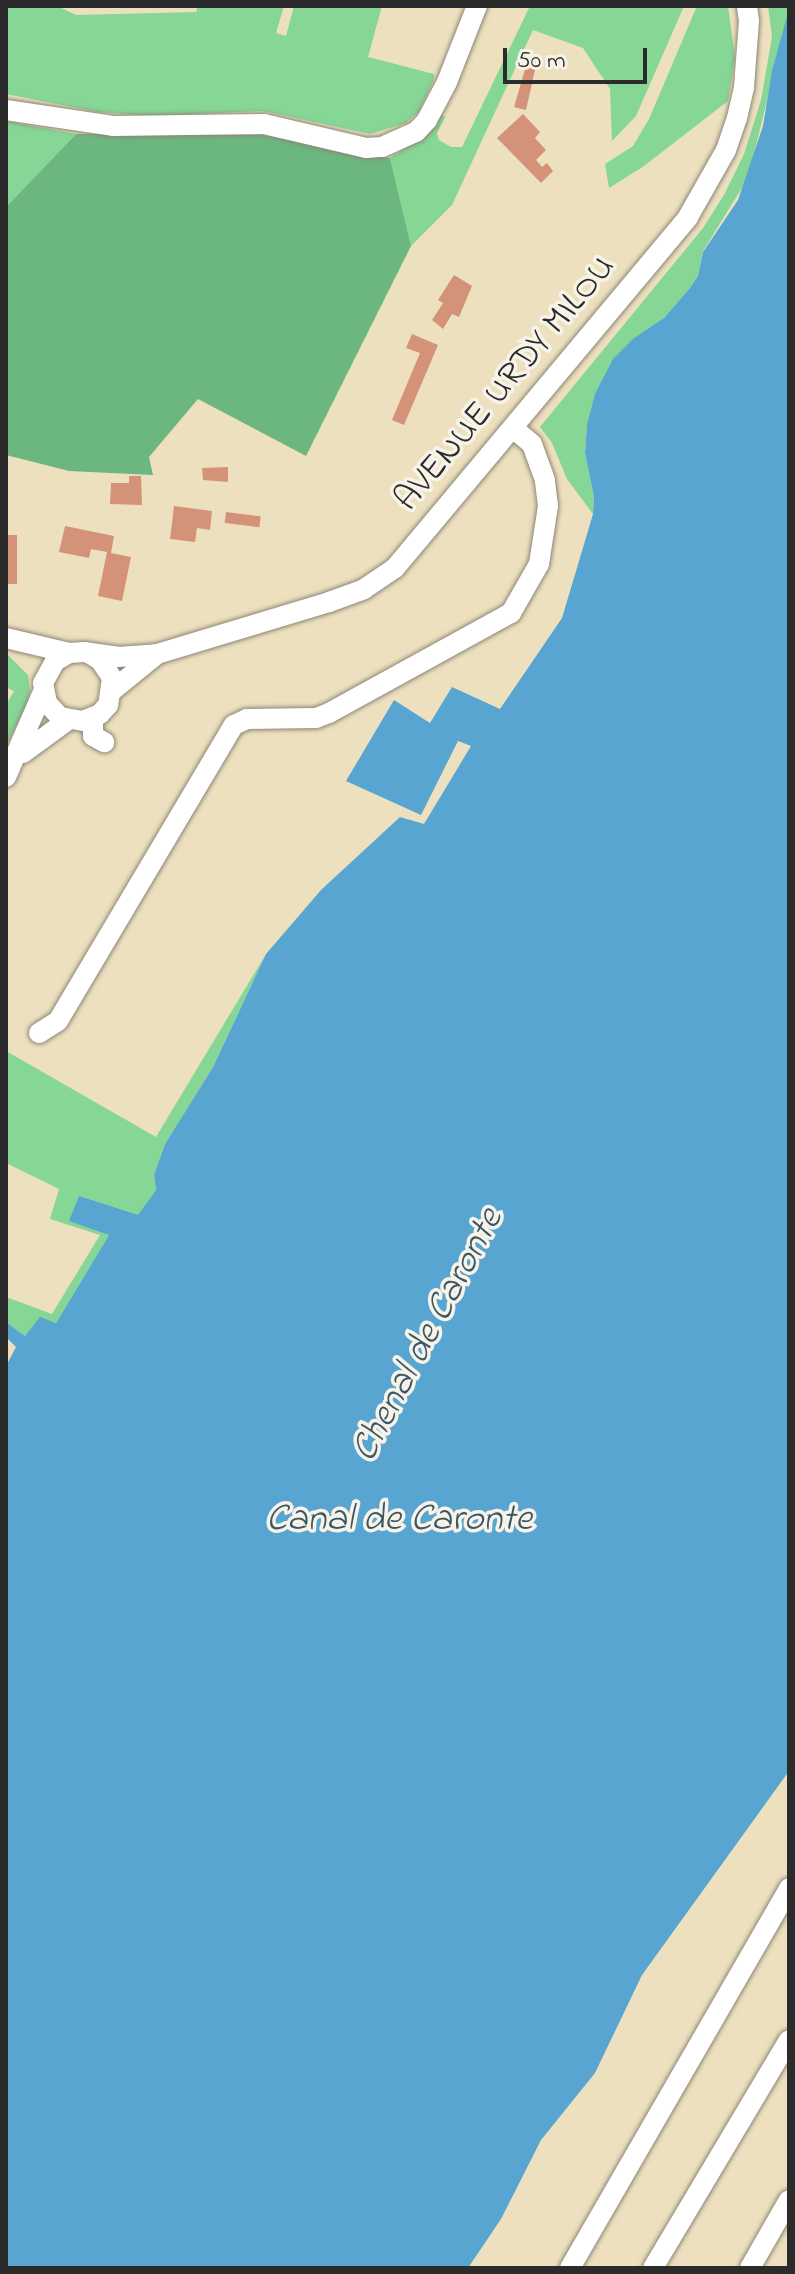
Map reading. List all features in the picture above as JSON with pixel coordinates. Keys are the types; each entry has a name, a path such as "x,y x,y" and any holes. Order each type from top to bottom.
{"street":[{"path":"6,110 126,127 264,124 374,148 416,132 436,106 477,6"},
{"name":"AVENUE URDY MILOU","path":"6,638 80,654 118,657 157,654 329,602 384,577 427,533 688,217 726,150 744,87 749,21 747,6"},
{"path":"39,1033 58,1021 234,725 247,719 316,718 329,713 511,613 539,564 548,506 545,480 532,444 514,429"},
{"path":"6,638 31,656 43,687 52,710 68,720 83,721 93,717 108,705 113,690 109,671 80,654 55,661 43,687 11,768"},
{"name":"AVENUE URDY MILOU","path":"113,690 157,654"},
{"path":"93,717 93,736 104,742"},
{"path":"11,768 68,720"},
{"path":"570,2268 789,1888"},
{"path":"653,2268 789,2040"},
{"path":"750,2268 789,2200"}],"green space":[{"path":"6,6 57,6 76,15 196,12 198,6 284,6 276,33 286,36 294,6 382,6 368,57 434,74 434,79 419,111 406,123 370,134 263,111 151,116 98,112 6,94"},
{"path":"530,6 684,6 636,116 612,141 610,89 583,48 533,30 452,205 411,246 390,158 423,137 440,115 445,117 437,133 439,140 451,147 462,147"},
{"path":"697,6 728,6 735,58 728,101 644,166 609,188 605,164 633,146 649,119"},
{"path":"768,6 789,6 789,10 748,178 703,251 698,276 664,318 634,338 587,425 585,453 594,497 593,514 567,479 552,443 540,427 703,228 724,195 744,154 761,100 772,37"},
{"path":"6,121 76,134 6,207"},
{"path":"76,134 263,135 390,158 411,246 306,456 198,399 149,457 153,475 69,471 6,455 6,207"},
{"path":"6,653 28,675 30,691 27,704 6,746 6,705 14,691 6,687"},
{"path":"266,954 213,1067 165,1144 154,1175 156,1190 138,1216 79,1197 109,1235 56,1323 40,1318 25,1336 6,1322 6,1297 52,1314 100,1235 50,1219 59,1189 6,1163 6,1051 156,1137"}],"water":[{"name":"Canal de Caronte","path":"789,9 789,1771 642,1975 595,2073 541,2140 501,2219 468,2268 6,2268 6,1366 16,1347 6,1337 6,1322 25,1336 40,1317 56,1323 109,1235 69,1221 79,1196 138,1215 156,1190 154,1175 165,1144 213,1067 266,954 321,890 400,817 424,824 471,746 458,741 421,815 346,781 394,700 430,723 452,687 500,709 562,618 593,514 594,497 585,453 587,425 595,394 613,359 634,338 664,318 690,288 698,276 703,252 738,200 763,126 772,71"}],"building":[{"path":"528,59 537,61 526,110 514,107"},
{"path":"523,114 540,132 535,138 546,150 536,160 542,167 547,163 553,171 541,183 497,138"},
{"path":"454,275 472,286 459,317 452,314 443,329 432,320 443,303 438,300"},
{"path":"412,334 438,345 404,425 392,420 420,353 406,348"},
{"path":"228,467 228,482 203,480 202,468"},
{"path":"129,476 141,476 142,505 110,504 111,483 129,483"},
{"path":"174,506 212,511 210,530 197,528 195,542 170,539"},
{"path":"226,512 261,516 259,527 225,523"},
{"path":"65,526 114,536 111,553 131,557 122,601 98,596 107,552 91,549 89,558 59,552"},
{"path":"6,535 17,535 17,584 6,584"}],"water label":[{"name":"Chenal de Caronte","path":"429,1336"}]}
